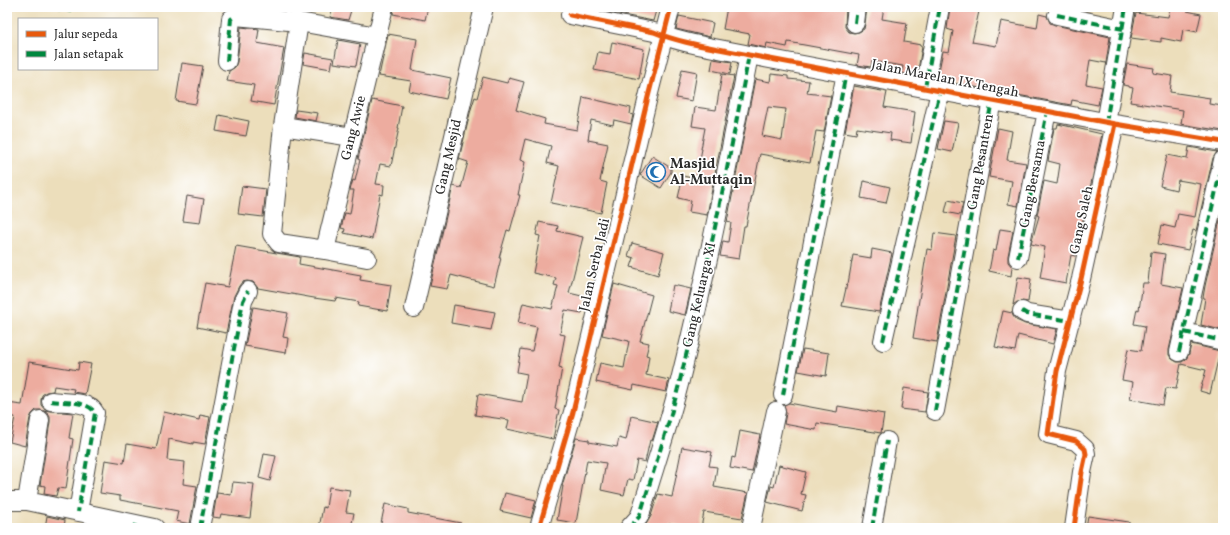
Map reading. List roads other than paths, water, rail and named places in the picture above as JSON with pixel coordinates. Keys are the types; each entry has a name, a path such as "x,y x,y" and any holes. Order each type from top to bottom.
{"street":[{"name":"Gang Awie","path":"325,250 384,7"},
{"name":"Gang Mesjid","path":"414,308 484,7"},
{"name":"Jalan Serba Jadi","path":"539,528 573,412 646,105 671,7"},
{"path":"883,342 932,89 940,7"},
{"name":"Gang Saleh","path":"1074,528 1086,454 1085,449 1076,441 1048,434 1057,371 1081,279 1111,124 1126,7"},
{"name":"Jalan Marelan IX Tengah","path":"570,14 654,32 664,37 749,54 1111,124 1223,142"},
{"path":"1057,15 1122,29"},
{"path":"227,61 231,19 235,16 299,22 377,36"},
{"path":"299,22 283,126 272,234 279,243 367,258"},
{"name":"Gang Keluarga XI","path":"629,528 641,512 682,374 725,178 749,54"},
{"path":"751,528 780,403 846,73"},
{"name":"Gang Pesantren","path":"935,411 992,100"},
{"name":"Gang Bersama","path":"1018,258 1047,111"},
{"path":"283,126 352,137"},
{"path":"1179,352 1223,160"},
{"path":"200,528 243,301 248,291"},
{"path":"1022,311 1027,314 1071,321"},
{"path":"1184,332 1223,340"},
{"path":"51,401 84,404 91,407 95,413 78,512"},
{"path":"27,501 40,420"},
{"path":"872,528 887,441"},
{"path":"7,501 27,501 135,526 155,528"}],"place":[{"name":"Masjid Al-Muttaqin","path":"656,172"}]}
